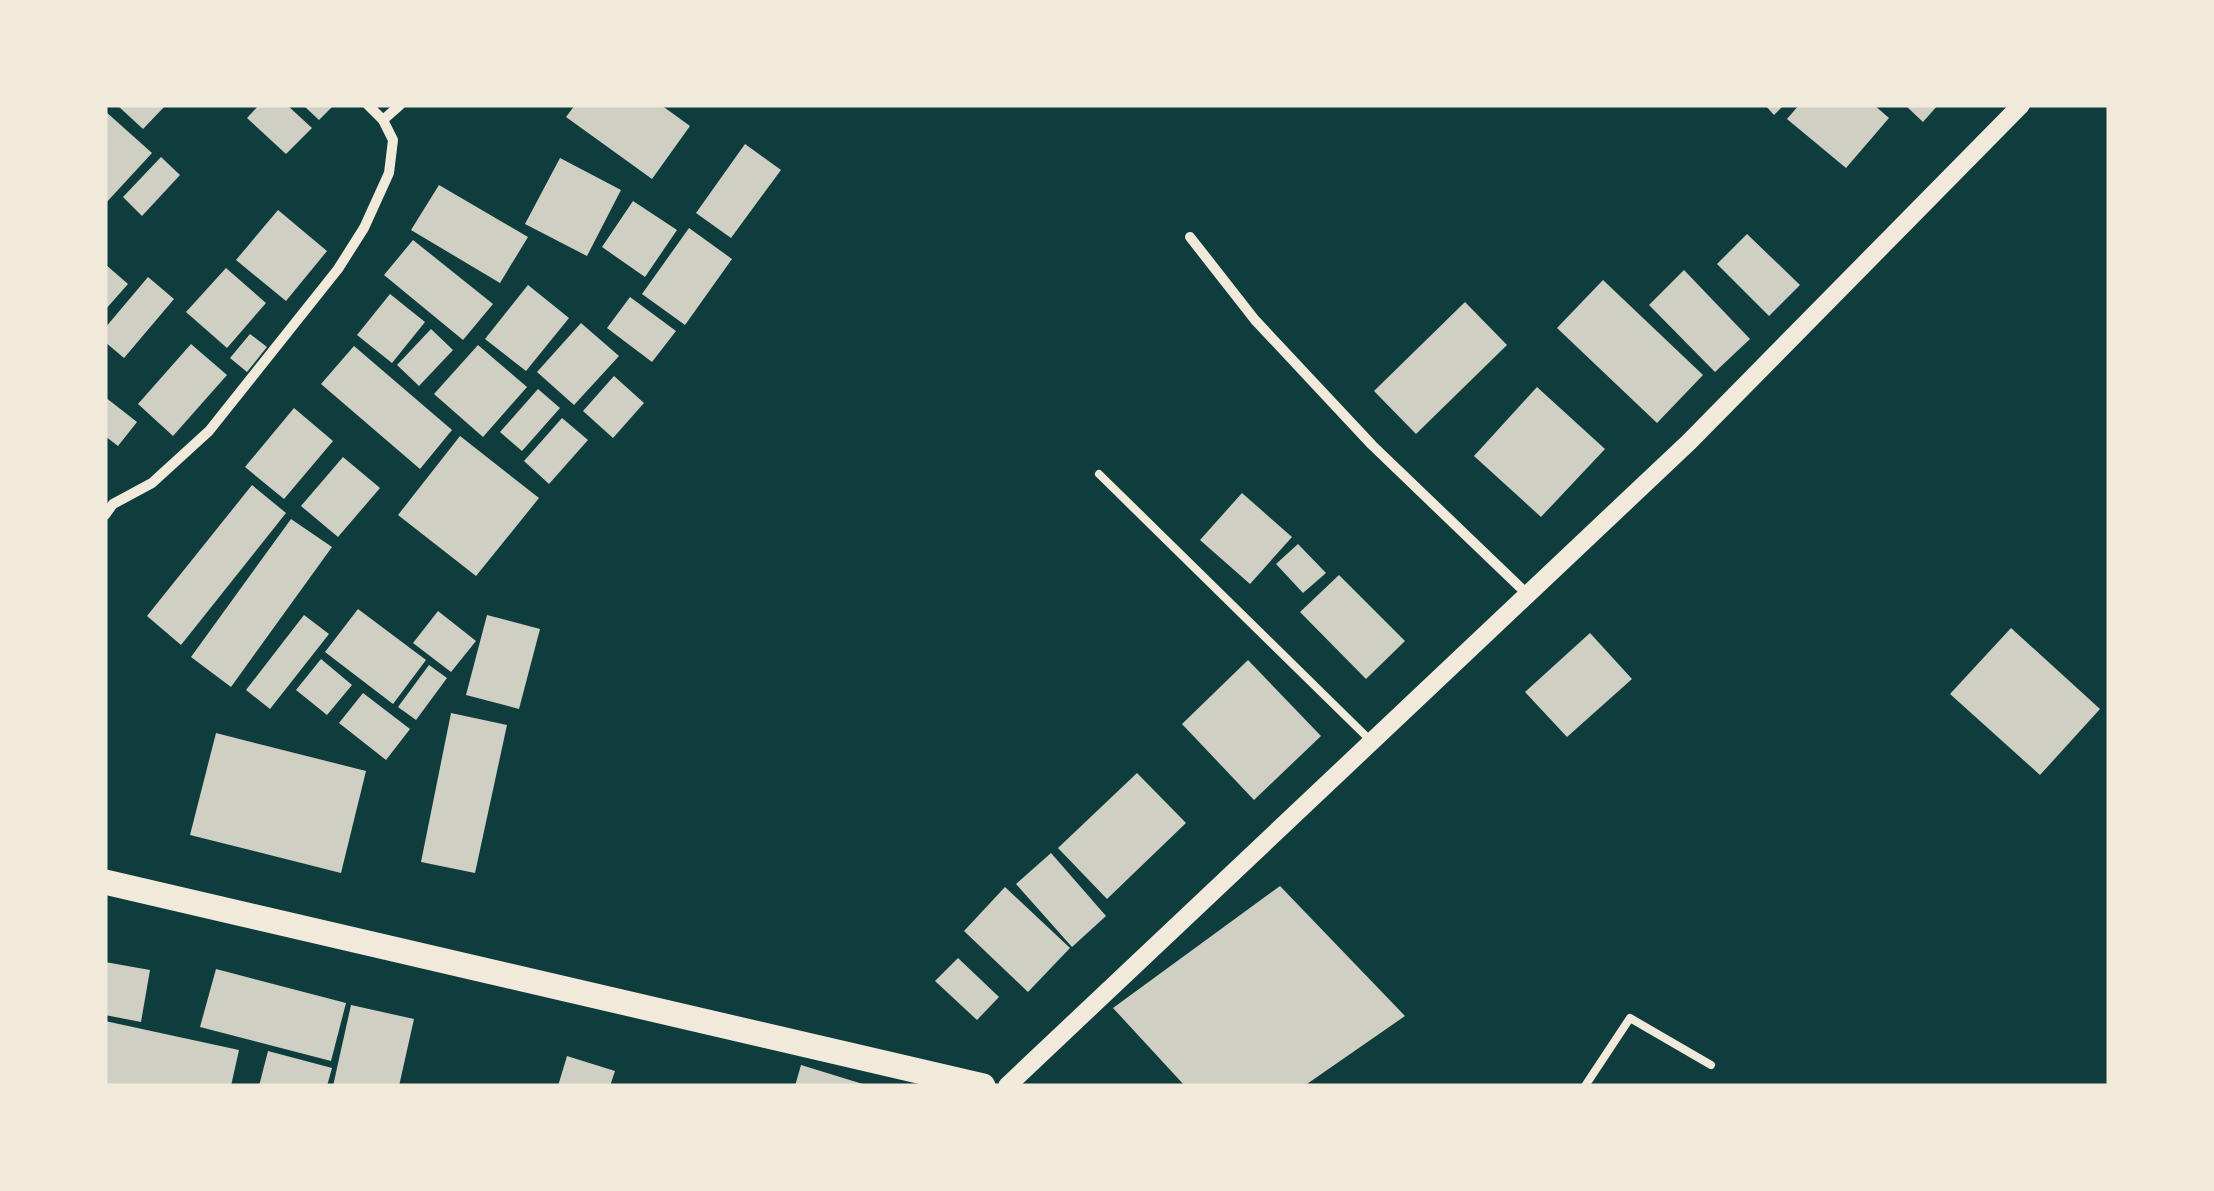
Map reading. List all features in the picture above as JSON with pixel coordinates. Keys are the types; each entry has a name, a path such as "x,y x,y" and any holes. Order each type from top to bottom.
{"main road":[{"path":"105,882 983,1086"}],"street":[{"path":"105,515 113,504 152,483 209,430 338,270 364,228 389,173 393,140 384,120 368,105"},
{"path":"384,120 400,105"},
{"path":"1008,1086 1689,442 2021,105"},
{"path":"1190,237 1256,320 1372,445 1526,594"},
{"path":"105,495 113,504"}],"lane":[{"path":"1099,474 1371,741"},
{"path":"1585,1086 1630,1018 1712,1065"}],"building":[{"path":"117,105 166,105 143,129"},
{"path":"259,105 287,105 312,128 286,154 247,118"},
{"path":"303,105 334,105 319,120"},
{"path":"575,105 661,105 690,126 652,179 566,117"},
{"path":"1765,105 1784,105 1774,115"},
{"path":"1799,105 1874,105 1889,118 1846,168 1787,119"},
{"path":"1905,105 1938,105 1923,122"},
{"path":"105,111 152,153 105,204"},
{"path":"745,144 781,170 731,238 696,213"},
{"path":"161,157 180,175 142,216 123,197"},
{"path":"560,158 621,190 587,256 525,224"},
{"path":"439,185 528,237 500,283 411,230"},
{"path":"633,201 677,230 645,277 602,247"},
{"path":"278,210 327,251 286,301 236,260"},
{"path":"689,228 732,259 685,325 642,294"},
{"path":"1747,234 1800,285 1769,316 1717,264"},
{"path":"413,240 493,304 463,340 384,275"},
{"path":"105,264 128,284 105,310"},
{"path":"226,268 266,303 227,348 186,312"},
{"path":"1684,270 1750,339 1715,372 1649,305"},
{"path":"148,277 174,299 124,358 105,342 105,328"},
{"path":"1603,280 1703,375 1657,423 1557,328"},
{"path":"528,285 569,318 526,371 485,339"},
{"path":"390,294 425,322 392,363 357,335"},
{"path":"630,297 676,331 652,362 607,328"},
{"path":"1465,302 1507,345 1416,434 1374,391"},
{"path":"581,323 619,356 574,405 537,372"},
{"path":"431,329 453,350 419,386 397,365"},
{"path":"250,334 267,347 247,372 230,358"},
{"path":"191,344 227,375 173,436 138,404"},
{"path":"478,345 527,387 483,437 434,394"},
{"path":"354,346 452,430 420,469 321,384"},
{"path":"614,376 644,403 613,438 583,411"},
{"path":"1537,387 1605,449 1541,517 1474,456"},
{"path":"538,389 560,408 522,451 500,432"},
{"path":"105,397 137,422 118,446 105,436"},
{"path":"294,408 333,441 284,499 245,467"},
{"path":"562,418 588,440 549,484 524,461"},
{"path":"460,436 539,498 476,576 398,515"},
{"path":"343,457 380,488 338,537 301,506"},
{"path":"252,485 286,513 181,645 147,616"},
{"path":"1242,493 1292,537 1250,584 1200,540"},
{"path":"291,519 332,547 231,687 191,657"},
{"path":"1298,544 1326,573 1303,593 1276,564"},
{"path":"1339,575 1405,641 1366,679 1300,612"},
{"path":"358,609 426,660 393,704 325,652"},
{"path":"438,611 476,641 451,672 413,643"},
{"path":"304,615 329,634 270,709 246,690"},
{"path":"487,615 540,629 519,709 466,695"},
{"path":"2011,628 2100,709 2040,775 1950,694"},
{"path":"1590,633 1632,679 1567,737 1525,692"},
{"path":"321,659 352,685 327,715 296,690"},
{"path":"1248,660 1321,736 1254,800 1182,724"},
{"path":"429,665 447,678 416,720 398,707"},
{"path":"363,693 410,729 386,760 339,723"},
{"path":"451,713 507,725 475,873 421,862"},
{"path":"216,733 366,771 341,873 190,835"},
{"path":"1137,773 1186,823 1107,899 1058,848"},
{"path":"1051,853 1106,916 1072,947 1016,884"},
{"path":"1280,886 1405,1016 1304,1086 1185,1086 1113,1008"},
{"path":"1005,887 1070,948 1028,992 964,931"},
{"path":"958,958 999,997 977,1020 935,981"},
{"path":"105,962 150,970 141,1022 105,1015"},
{"path":"216,969 346,1003 331,1061 200,1027"},
{"path":"351,1005 414,1019 399,1086 333,1086"},
{"path":"105,1021 239,1050 231,1086 105,1086"},
{"path":"268,1051 332,1068 327,1086 259,1086"},
{"path":"567,1056 615,1071 610,1086 558,1086"},
{"path":"801,1065 866,1085 866,1086 795,1086"}]}
